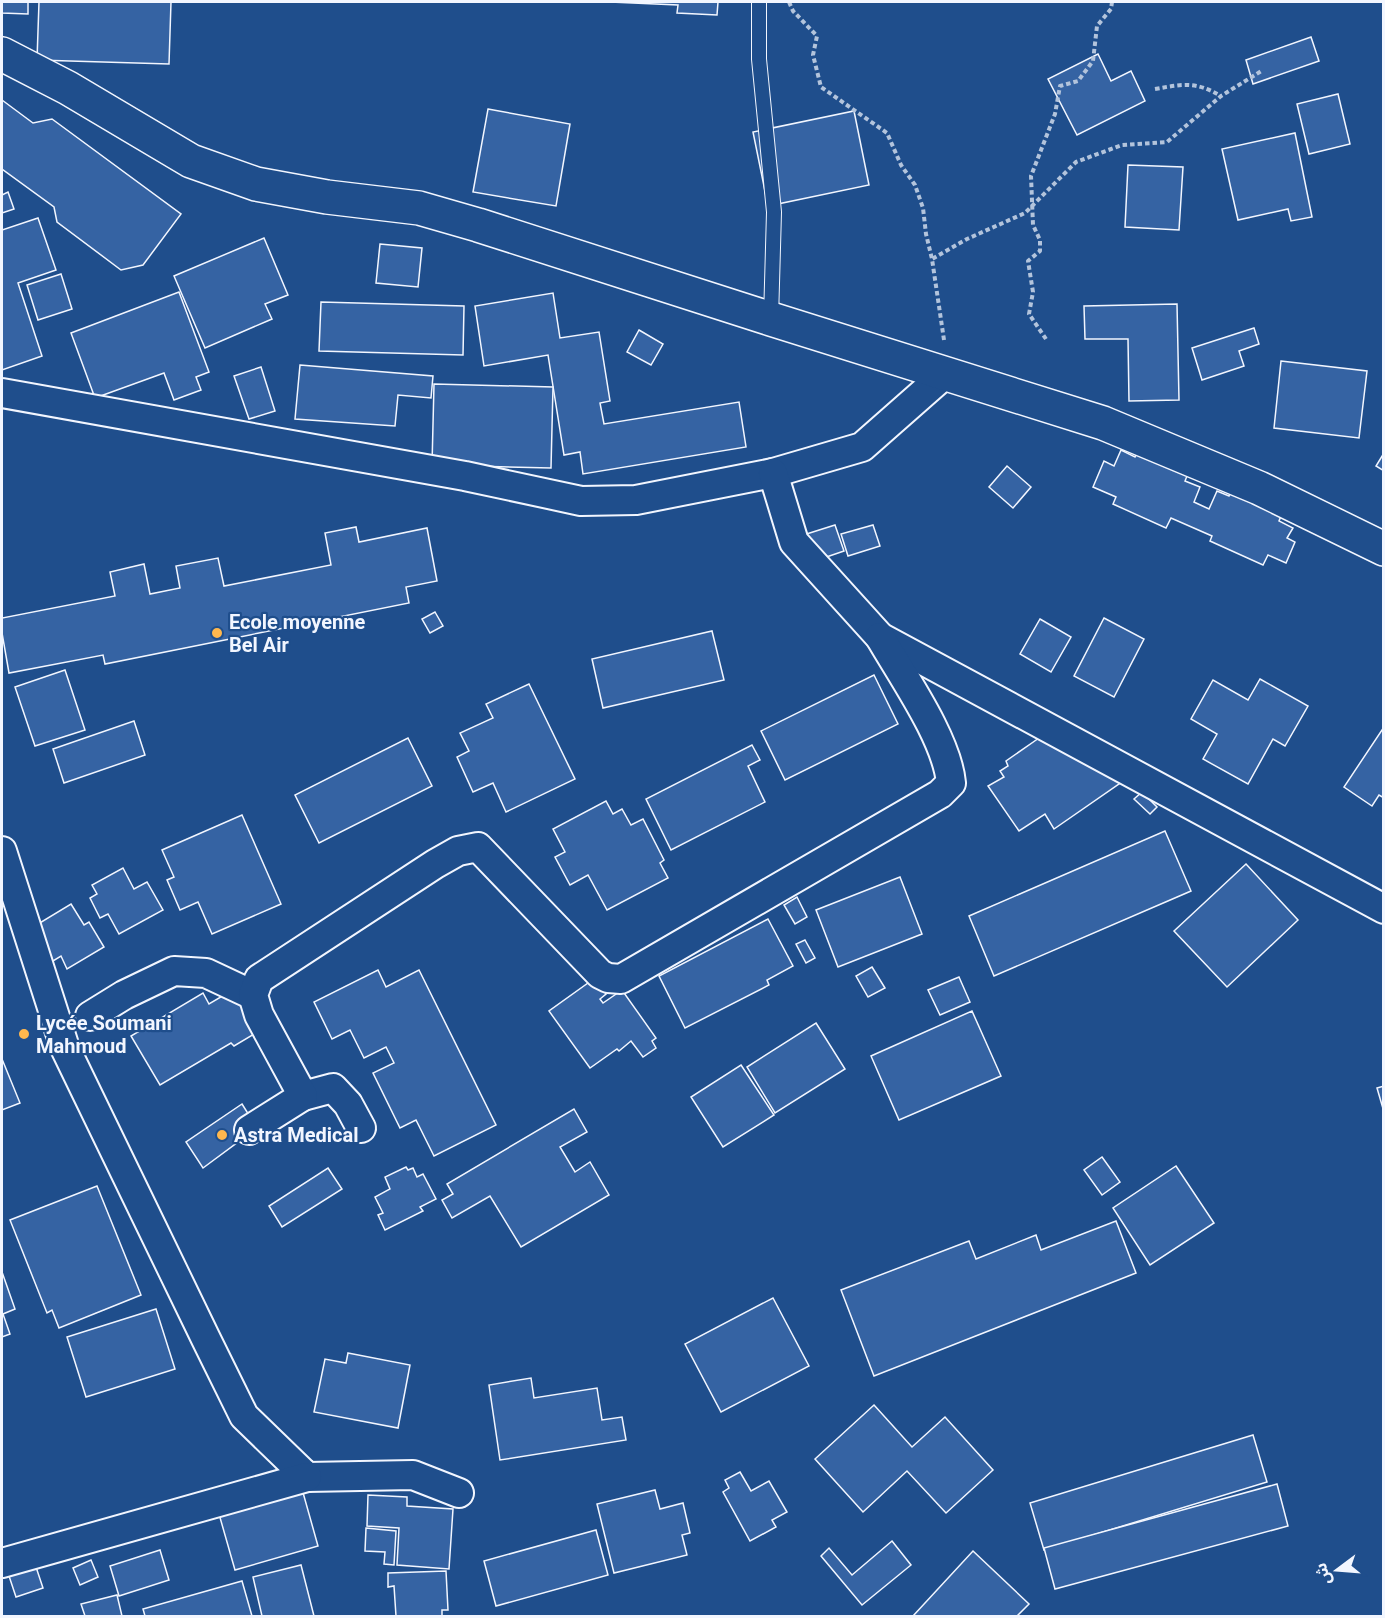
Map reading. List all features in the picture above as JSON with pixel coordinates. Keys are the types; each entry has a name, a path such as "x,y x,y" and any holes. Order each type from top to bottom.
{"main road":[{"path":"2,54 68,88 191,161 245,180 327,197 419,208 1103,423 1259,488 1383,549"}],"street":[{"path":"2,393 465,476 581,501 636,500 772,473 862,447 946,374"},
{"path":"303,1096 259,1015 253,995 259,979 458,851 478,847 600,974 608,978 621,979 940,794 951,783 945,754 931,724 880,638 794,542 772,473"},
{"path":"880,638 1383,909"},
{"path":"2,851 65,1048 206,1339 244,1416 307,1477"},
{"path":"90,1016 124,995 174,971 206,973 253,995"},
{"path":"249,1130 303,1096 333,1088 348,1104 361,1128"},
{"path":"2,1563 307,1477 414,1475 459,1492"}],"lane":[{"path":"759,2 759,59 774,212 771,319"}],"path":[{"path":"789,2 794,11 818,36 813,55 821,87 887,133 900,165 915,185 921,200 932,259 943,330 946,374"},
{"path":"1046,339 1029,314 1033,292 1028,261 1040,251 1040,240 1033,225 1031,176 1055,114 1060,86 1078,81 1093,61 1097,26 1111,9 1112,2"},
{"path":"932,259 967,239 1025,213 1076,162 1122,145 1167,142 1221,96 1263,70"},
{"path":"1155,89 1193,84 1221,96"}],"building":[{"path":"2,2 28,2 28,14 2,13"},
{"path":"39,2 171,2 169,64 37,60"},
{"path":"610,2 718,2 717,15 677,13 678,5"},
{"path":"1311,37 1319,61 1253,84 1246,60"},
{"path":"1098,54 1111,81 1131,71 1145,101 1077,135 1048,79"},
{"path":"1338,94 1350,144 1309,154 1297,104"},
{"path":"2,100 33,123 52,119 181,214 143,265 121,270 57,222 54,207 2,169"},
{"path":"488,109 570,124 556,206 473,192"},
{"path":"854,111 869,185 768,206 753,132"},
{"path":"1295,133 1312,217 1291,221 1288,209 1238,220 1222,149"},
{"path":"1128,165 1183,167 1179,230 1125,227"},
{"path":"8,192 14,209 2,213 2,195"},
{"path":"38,218 56,270 18,283 42,356 2,370 2,230"},
{"path":"264,238 288,295 265,304 272,319 205,348 174,276"},
{"path":"380,244 422,248 418,287 376,283"},
{"path":"61,274 72,309 38,320 27,285"},
{"path":"179,292 209,372 196,377 201,390 174,400 164,373 95,398 71,333"},
{"path":"553,293 560,338 599,332 610,401 600,403 604,424 739,402 746,447 583,474 580,452 564,455 548,355 484,366 475,306"},
{"path":"321,302 464,306 463,355 319,351"},
{"path":"1177,304 1179,400 1129,401 1128,339 1085,339 1084,306"},
{"path":"1254,328 1259,344 1239,351 1244,366 1202,380 1192,348"},
{"path":"639,330 663,344 651,365 627,352"},
{"path":"1281,361 1367,371 1359,438 1274,428"},
{"path":"300,365 433,376 431,398 398,395 395,426 295,419"},
{"path":"261,367 275,411 249,419 234,376"},
{"path":"434,384 553,387 551,468 432,465"},
{"path":"1139,448 1189,471 1185,481 1200,487 1194,502 1209,509 1217,491 1229,496 1233,486 1284,509 1279,521 1293,528 1287,538 1295,542 1286,563 1268,555 1263,565 1210,541 1212,536 1171,518 1166,528 1113,504 1116,497 1093,487 1104,461 1114,466 1121,450 1135,457"},
{"path":"1384,453 1384,471 1376,466"},
{"path":"1007,466 1031,487 1013,508 989,487"},
{"path":"835,525 844,551 806,564 797,537"},
{"path":"873,525 880,546 848,556 841,534"},
{"path":"356,527 359,542 427,528 437,581 406,587 409,603 105,664 103,655 9,673 2,633 2,618 115,596 110,572 144,564 150,594 180,588 176,566 218,558 224,586 331,565 325,533"},
{"path":"435,612 443,626 430,633 422,619"},
{"path":"1104,618 1144,639 1114,697 1074,676"},
{"path":"1040,619 1071,637 1051,672 1020,654"},
{"path":"712,631 724,680 603,708 592,659"},
{"path":"65,670 85,730 35,746 15,687"},
{"path":"874,675 898,724 785,780 761,731"},
{"path":"1260,679 1308,706 1285,746 1273,739 1248,784 1203,759 1217,734 1191,719 1213,680 1248,700"},
{"path":"529,684 575,779 506,812 493,783 473,792 457,757 469,751 460,733 493,718 486,704"},
{"path":"134,721 145,755 64,783 53,749"},
{"path":"1384,727 1384,798 1379,795 1372,806 1344,787"},
{"path":"408,738 432,786 319,843 295,795"},
{"path":"1039,738 1126,779 1054,829 1045,814 1019,831 988,786 1004,777 1000,771 1008,766 1006,761"},
{"path":"752,745 760,760 748,766 765,802 671,850 646,799"},
{"path":"1142,792 1157,807 1150,814 1134,799"},
{"path":"606,801 613,814 622,809 631,825 643,819 664,860 660,863 668,878 607,910 588,875 570,885 555,857 565,852 553,829"},
{"path":"242,815 281,904 212,934 198,902 180,910 167,880 174,877 162,850"},
{"path":"1165,831 1191,891 994,976 969,916"},
{"path":"1246,864 1298,920 1227,987 1174,931"},
{"path":"123,868 134,889 147,882 163,910 119,934 108,914 100,918 90,898 97,894 92,885"},
{"path":"900,877 922,934 838,967 816,910"},
{"path":"797,897 807,917 795,924 784,905"},
{"path":"71,904 84,925 89,922 104,947 67,969 61,956 53,961 33,927"},
{"path":"768,919 793,966 767,980 769,985 685,1028 659,976"},
{"path":"805,940 815,958 806,963 796,944"},
{"path":"872,967 885,988 868,997 856,976"},
{"path":"378,970 386,987 419,970 496,1125 434,1156 416,1120 400,1128 373,1073 394,1063 386,1047 364,1058 350,1030 332,1039 314,1002"},
{"path":"959,977 970,1002 940,1015 928,990"},
{"path":"595,978 606,994 600,999 603,1003 622,990 656,1038 652,1041 656,1048 643,1057 631,1041 590,1068 549,1011"},
{"path":"241,985 266,1027 234,1046 231,1043 160,1085 131,1036 203,993 209,1004"},
{"path":"972,1011 1001,1076 899,1120 871,1056"},
{"path":"816,1023 845,1069 775,1113 747,1067"},
{"path":"2,1059 20,1103 2,1110"},
{"path":"741,1065 774,1115 723,1147 691,1097"},
{"path":"1384,1086 1384,1112 1377,1088"},
{"name":"Astra Medical","path":"242,1104 257,1128 203,1168 186,1142"},
{"path":"574,1109 587,1132 560,1147 575,1172 590,1162 609,1195 521,1247 490,1196 452,1218 442,1200 453,1194 447,1184"},
{"path":"1102,1157 1120,1182 1102,1195 1084,1170"},
{"path":"1176,1166 1214,1223 1150,1265 1113,1208"},
{"path":"406,1167 408,1170 413,1168 417,1177 423,1174 436,1199 420,1207 423,1211 385,1230 378,1215 383,1213 375,1197 390,1189 385,1177"},
{"path":"328,1168 342,1189 282,1227 269,1206"},
{"path":"97,1186 141,1295 59,1328 52,1310 47,1313 10,1220"},
{"path":"1116,1221 1136,1273 874,1376 841,1290 969,1241 976,1259 1036,1235 1041,1250"},
{"path":"2,1272 15,1309 3,1314 10,1334 2,1337"},
{"path":"773,1298 809,1366 721,1412 685,1344"},
{"path":"156,1309 175,1369 86,1397 67,1337"},
{"path":"348,1353 410,1365 398,1428 314,1412 325,1359 346,1363"},
{"path":"531,1378 534,1398 597,1388 602,1420 622,1417 626,1440 500,1460 489,1385"},
{"path":"874,1405 912,1447 945,1417 993,1470 946,1513 907,1471 863,1512 815,1459"},
{"path":"1253,1435 1267,1482 1044,1550 1030,1503"},
{"path":"740,1472 751,1491 769,1481 787,1512 772,1520 776,1527 750,1541 723,1492 729,1488 725,1480"},
{"path":"1277,1484 1288,1526 1055,1589 1044,1548"},
{"path":"302,1489 318,1546 235,1570 219,1514"},
{"path":"655,1490 660,1509 683,1503 690,1533 682,1535 687,1555 614,1573 597,1504"},
{"path":"368,1495 407,1497 407,1506 453,1509 449,1569 397,1565 399,1528 367,1526"},
{"path":"366,1528 396,1531 394,1565 384,1564 385,1552 365,1551"},
{"path":"596,1530 608,1575 496,1606 484,1561"},
{"path":"892,1541 911,1565 862,1605 821,1556 829,1548 852,1575"},
{"path":"160,1550 169,1580 119,1596 110,1566"},
{"path":"973,1551 1029,1604 1017,1616 913,1616"},
{"path":"91,1560 98,1577 80,1585 73,1568"},
{"path":"35,1564 43,1588 16,1597 8,1573"},
{"path":"301,1565 314,1616 262,1616 253,1577"},
{"path":"446,1571 448,1610 442,1610 442,1616 396,1616 394,1586 388,1587 388,1573"},
{"path":"242,1581 252,1616 145,1616 143,1609"},
{"path":"117,1595 122,1616 85,1616 81,1604"}],"place":[{"name":"Ecole moyenne Bel Air","path":"217,633"},
{"name":"Lycée Soumani Mahmoud","path":"24,1034"},
{"name":"Astra Medical","path":"222,1135"}]}
